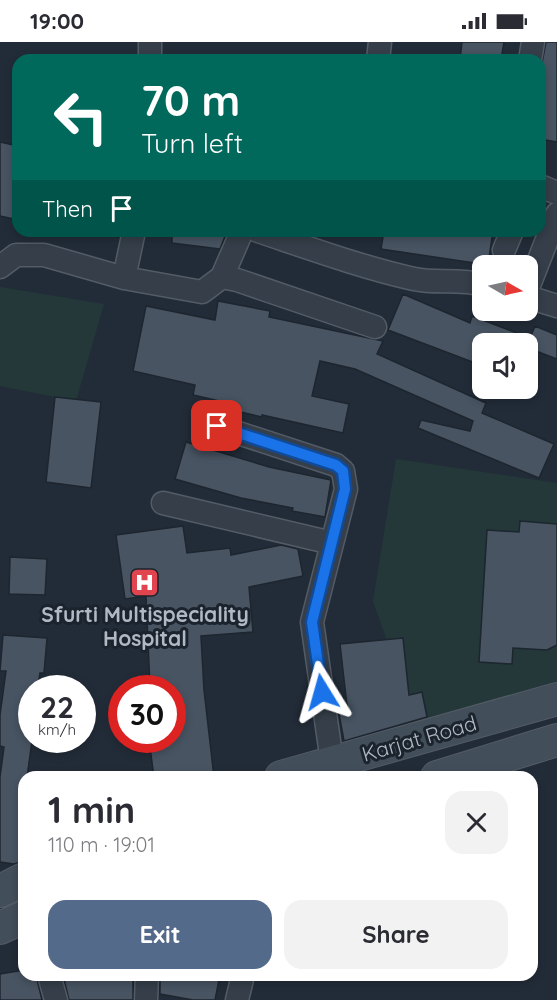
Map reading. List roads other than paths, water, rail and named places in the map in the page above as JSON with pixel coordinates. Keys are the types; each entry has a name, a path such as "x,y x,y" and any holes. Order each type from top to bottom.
{"main road":[{"name":"Karjat Road","path":"301,771 557,699"},
{"name":"Karjat Road","path":"456,771 557,740"},
{"path":"0,891 18,882"},
{"path":"0,928 18,919"}],"street":[{"path":"538,262 557,214"},
{"path":"124,278 133,237"},
{"path":"0,267 16,255 44,255 124,278 202,292 222,277 239,237"},
{"path":"276,237 365,266 416,279 472,282"},
{"path":"222,277 237,280 375,327"},
{"path":"538,300 557,306"},
{"path":"217,426 336,465 343,471 345,489 312,622 332,762"},
{"path":"163,503 332,543"},
{"path":"51,981 56,1000"},
{"path":"146,1000 147,981"},
{"path":"237,1000 242,981"}],"place":[{"name":"Sfurti Multispeciality Hospital","path":"145,583"}]}
